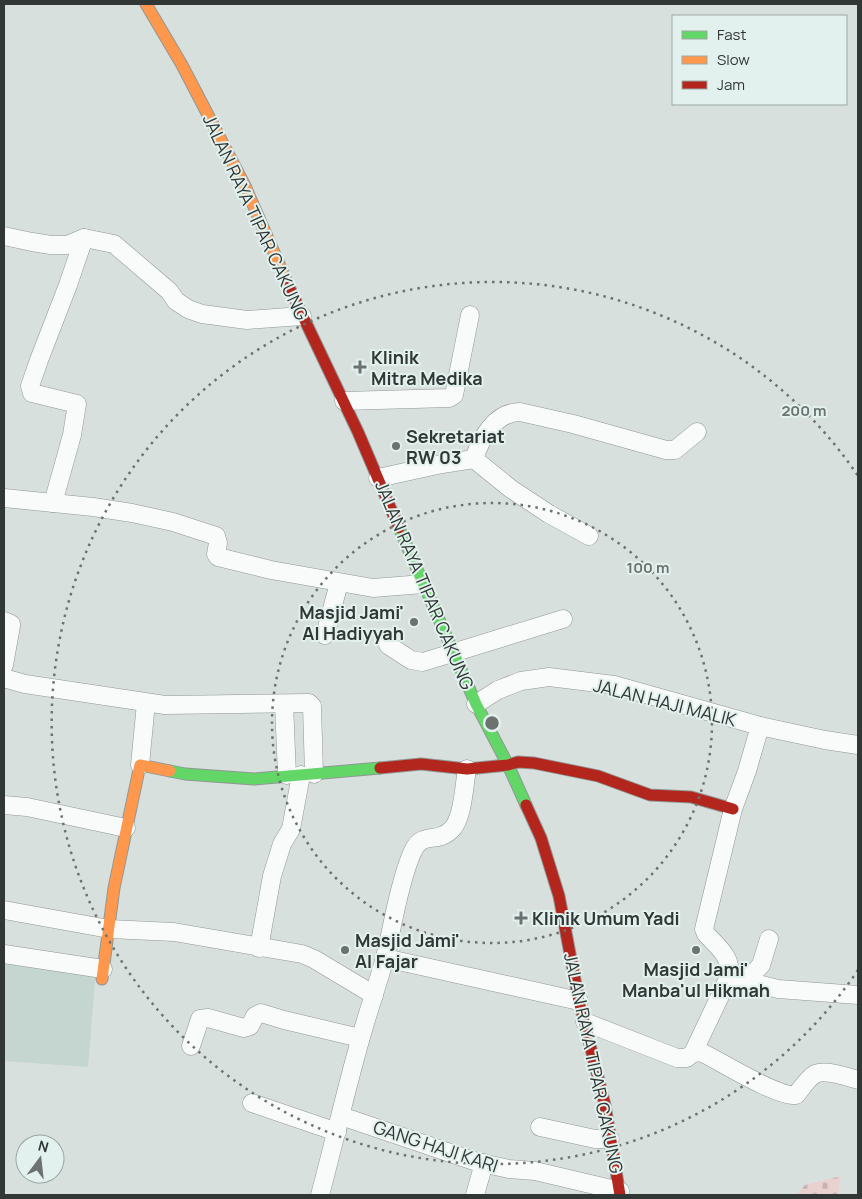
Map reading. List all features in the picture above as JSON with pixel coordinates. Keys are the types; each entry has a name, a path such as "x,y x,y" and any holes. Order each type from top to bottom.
{"street":[{"name":"JALAN RAYA TIPAR CAKUNG","path":"146,4 182,65 245,186 302,316 344,401 476,704 508,765 541,838 559,896 579,1001 604,1105 620,1193"},
{"path":"4,236 32,242 67,245 84,238 114,244 168,291 176,301 188,309 202,314 246,320 302,316"},
{"path":"53,503 72,435 77,404 32,393 30,386 84,238"},
{"path":"344,401 450,398 454,395 470,315"},
{"path":"474,459 479,444 486,432 505,415 512,412 520,412 573,424 666,450 675,450 697,432"},
{"path":"378,478 474,459 511,489 549,514 590,536"},
{"path":"4,498 94,507 172,522 216,536 218,543 216,554 221,558 271,570 380,589 423,584"},
{"path":"326,635 339,583"},
{"path":"388,645 416,662 423,662 563,619"},
{"path":"4,621 12,626 4,664"},
{"path":"4,676 7,680 25,684 165,705 309,703 312,706 290,829 282,844 272,876 259,948"},
{"name":"JALAN HAJI MALIK","path":"476,704 498,690 521,681 549,677 614,685 760,726 858,745"},
{"path":"4,954 103,974 114,888 140,765 146,702"},
{"path":"284,704 301,774"},
{"path":"760,726 747,771 733,809 704,929 706,934 727,957 730,971 737,980 778,989 858,995"},
{"path":"140,765 185,774 254,779 421,764 467,769 508,765 518,762 554,766 598,776 650,795 691,797 733,809"},
{"path":"320,1195 360,1038 374,996 396,906 413,850 422,839 444,835 452,829 458,820 467,769"},
{"path":"4,805 27,807 126,828"},
{"path":"4,910 109,929 174,932 302,954 314,958 374,996"},
{"path":"585,1022 677,1058 687,1058 692,1053 737,980 761,965 769,939"},
{"path":"384,958 579,1001"},
{"path":"191,1046 200,1019 208,1018 244,1028 250,1026 255,1016 261,1013 360,1038"},
{"path":"692,1053 703,1053 770,1088 788,1095 796,1095 812,1076 819,1073 836,1074 858,1080"},
{"name":"GANG HAJI KARI","path":"252,1103 339,1124 484,1164 509,1169 535,1171 620,1193"},
{"path":"540,1127 595,1139 610,1139"},
{"path":"475,1195 484,1164"}],"shaded area":[{"path":"4,962 96,969 88,1067 4,1061"}],"green space":[{"path":"841,1176 838,1195 796,1195 805,1185"}],"traffic: fast":[{"path":"399,528 476,704 508,765 526,805"},
{"path":"170,771 185,774 254,779 380,768"}],"traffic: slow":[{"path":"146,4 182,65 245,186 289,287"},
{"path":"102,979 114,888 140,765 170,771"}],"traffic: jam":[{"path":"289,287 358,432 399,528"},
{"path":"380,768 421,764 467,769 508,765 518,762 534,763 598,776 650,795 691,797 733,809"},
{"path":"526,805 541,838 559,896 579,1001 605,1105 620,1195"}],"place":[{"name":"Klinik Mitra Medika","path":"360,367"},
{"name":"Sekretariat RW 03","path":"396,446"},
{"name":"Masjid Jami' Al Hadiyyah","path":"414,622"},
{"name":"Klinik Umum Yadi","path":"521,918"},
{"name":"Masjid Jami' Al Fajar","path":"345,950"},
{"name":"Masjid Jami' Manba'ul Hikmah","path":"696,950"}]}
